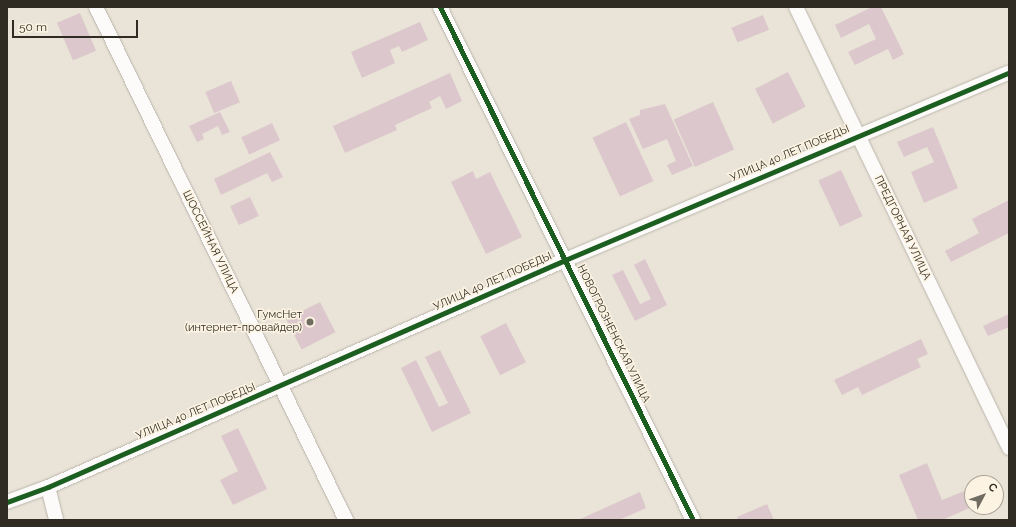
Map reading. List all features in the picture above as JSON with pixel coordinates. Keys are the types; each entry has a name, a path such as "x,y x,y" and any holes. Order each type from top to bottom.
{"street":[{"name":"ШОССЕЙНАЯ УЛИЦА","path":"96,7 346,520"},
{"name":"НОВОГРОЗНЕНСКАЯ УЛИЦА","path":"440,7 693,520"},
{"name":"ПРЕДГОРНАЯ УЛИЦА","path":"796,7 1009,448"},
{"name":"УЛИЦА 40 ЛЕТ ПОБЕДЫ","path":"7,502 48,488 566,260 1009,72"},
{"path":"48,488 56,520"}],"building":[{"path":"872,7 881,7 904,54 893,60 888,49 855,65 848,52 876,39 869,24 841,38 835,25"},
{"path":"80,13 96,51 73,61 57,23"},
{"path":"763,15 769,30 737,43 731,28"},
{"path":"420,22 428,40 402,52 399,46 390,50 395,63 362,78 351,52"},
{"path":"788,72 806,107 773,124 755,89"},
{"path":"450,73 462,101 446,109 440,96 429,102 432,108 395,125 397,130 345,153 333,126"},
{"path":"231,81 240,102 214,113 205,92"},
{"path":"713,102 734,150 695,167 674,119"},
{"path":"665,104 693,166 672,175 667,165 676,161 667,139 643,149 629,119 640,115 640,110"},
{"path":"220,112 230,132 222,135 218,126 202,134 204,139 197,142 189,126"},
{"path":"626,122 653,181 620,197 592,138"},
{"path":"272,123 280,140 249,155 241,137"},
{"path":"933,127 958,188 924,203 911,172 934,162 927,147 904,157 897,142"},
{"path":"270,152 283,177 272,182 267,173 221,195 214,179"},
{"path":"841,170 863,216 840,227 818,181"},
{"path":"473,171 476,179 490,172 522,237 486,254 451,182"},
{"path":"250,197 259,216 239,225 230,206"},
{"path":"1009,200 1009,233 951,262 945,251 979,233 972,219"},
{"path":"645,259 667,305 635,321 612,275 623,270 640,304 651,299 634,265"},
{"path":"320,302 335,332 302,350 286,319"},
{"path":"1009,314 1009,327 988,336 983,326"},
{"path":"506,323 526,362 500,375 480,336"},
{"path":"921,339 928,354 917,359 921,367 862,395 858,387 842,395 834,380"},
{"path":"440,350 471,413 432,432 401,368 416,360 439,407 448,403 425,357"},
{"path":"238,428 267,489 233,505 220,480 238,471 221,436"},
{"path":"927,463 942,500 964,491 964,510 942,520 918,520 899,475"},
{"path":"640,492 646,508 619,520 578,520"},
{"path":"767,504 774,520 738,520 737,517"}],"cycle path":[{"path":"440,7 693,520"},
{"path":"7,502 48,487 565,260 1009,72"}],"place":[{"name":"ГумсНет (интернет-провайдер)","path":"310,322"}]}
